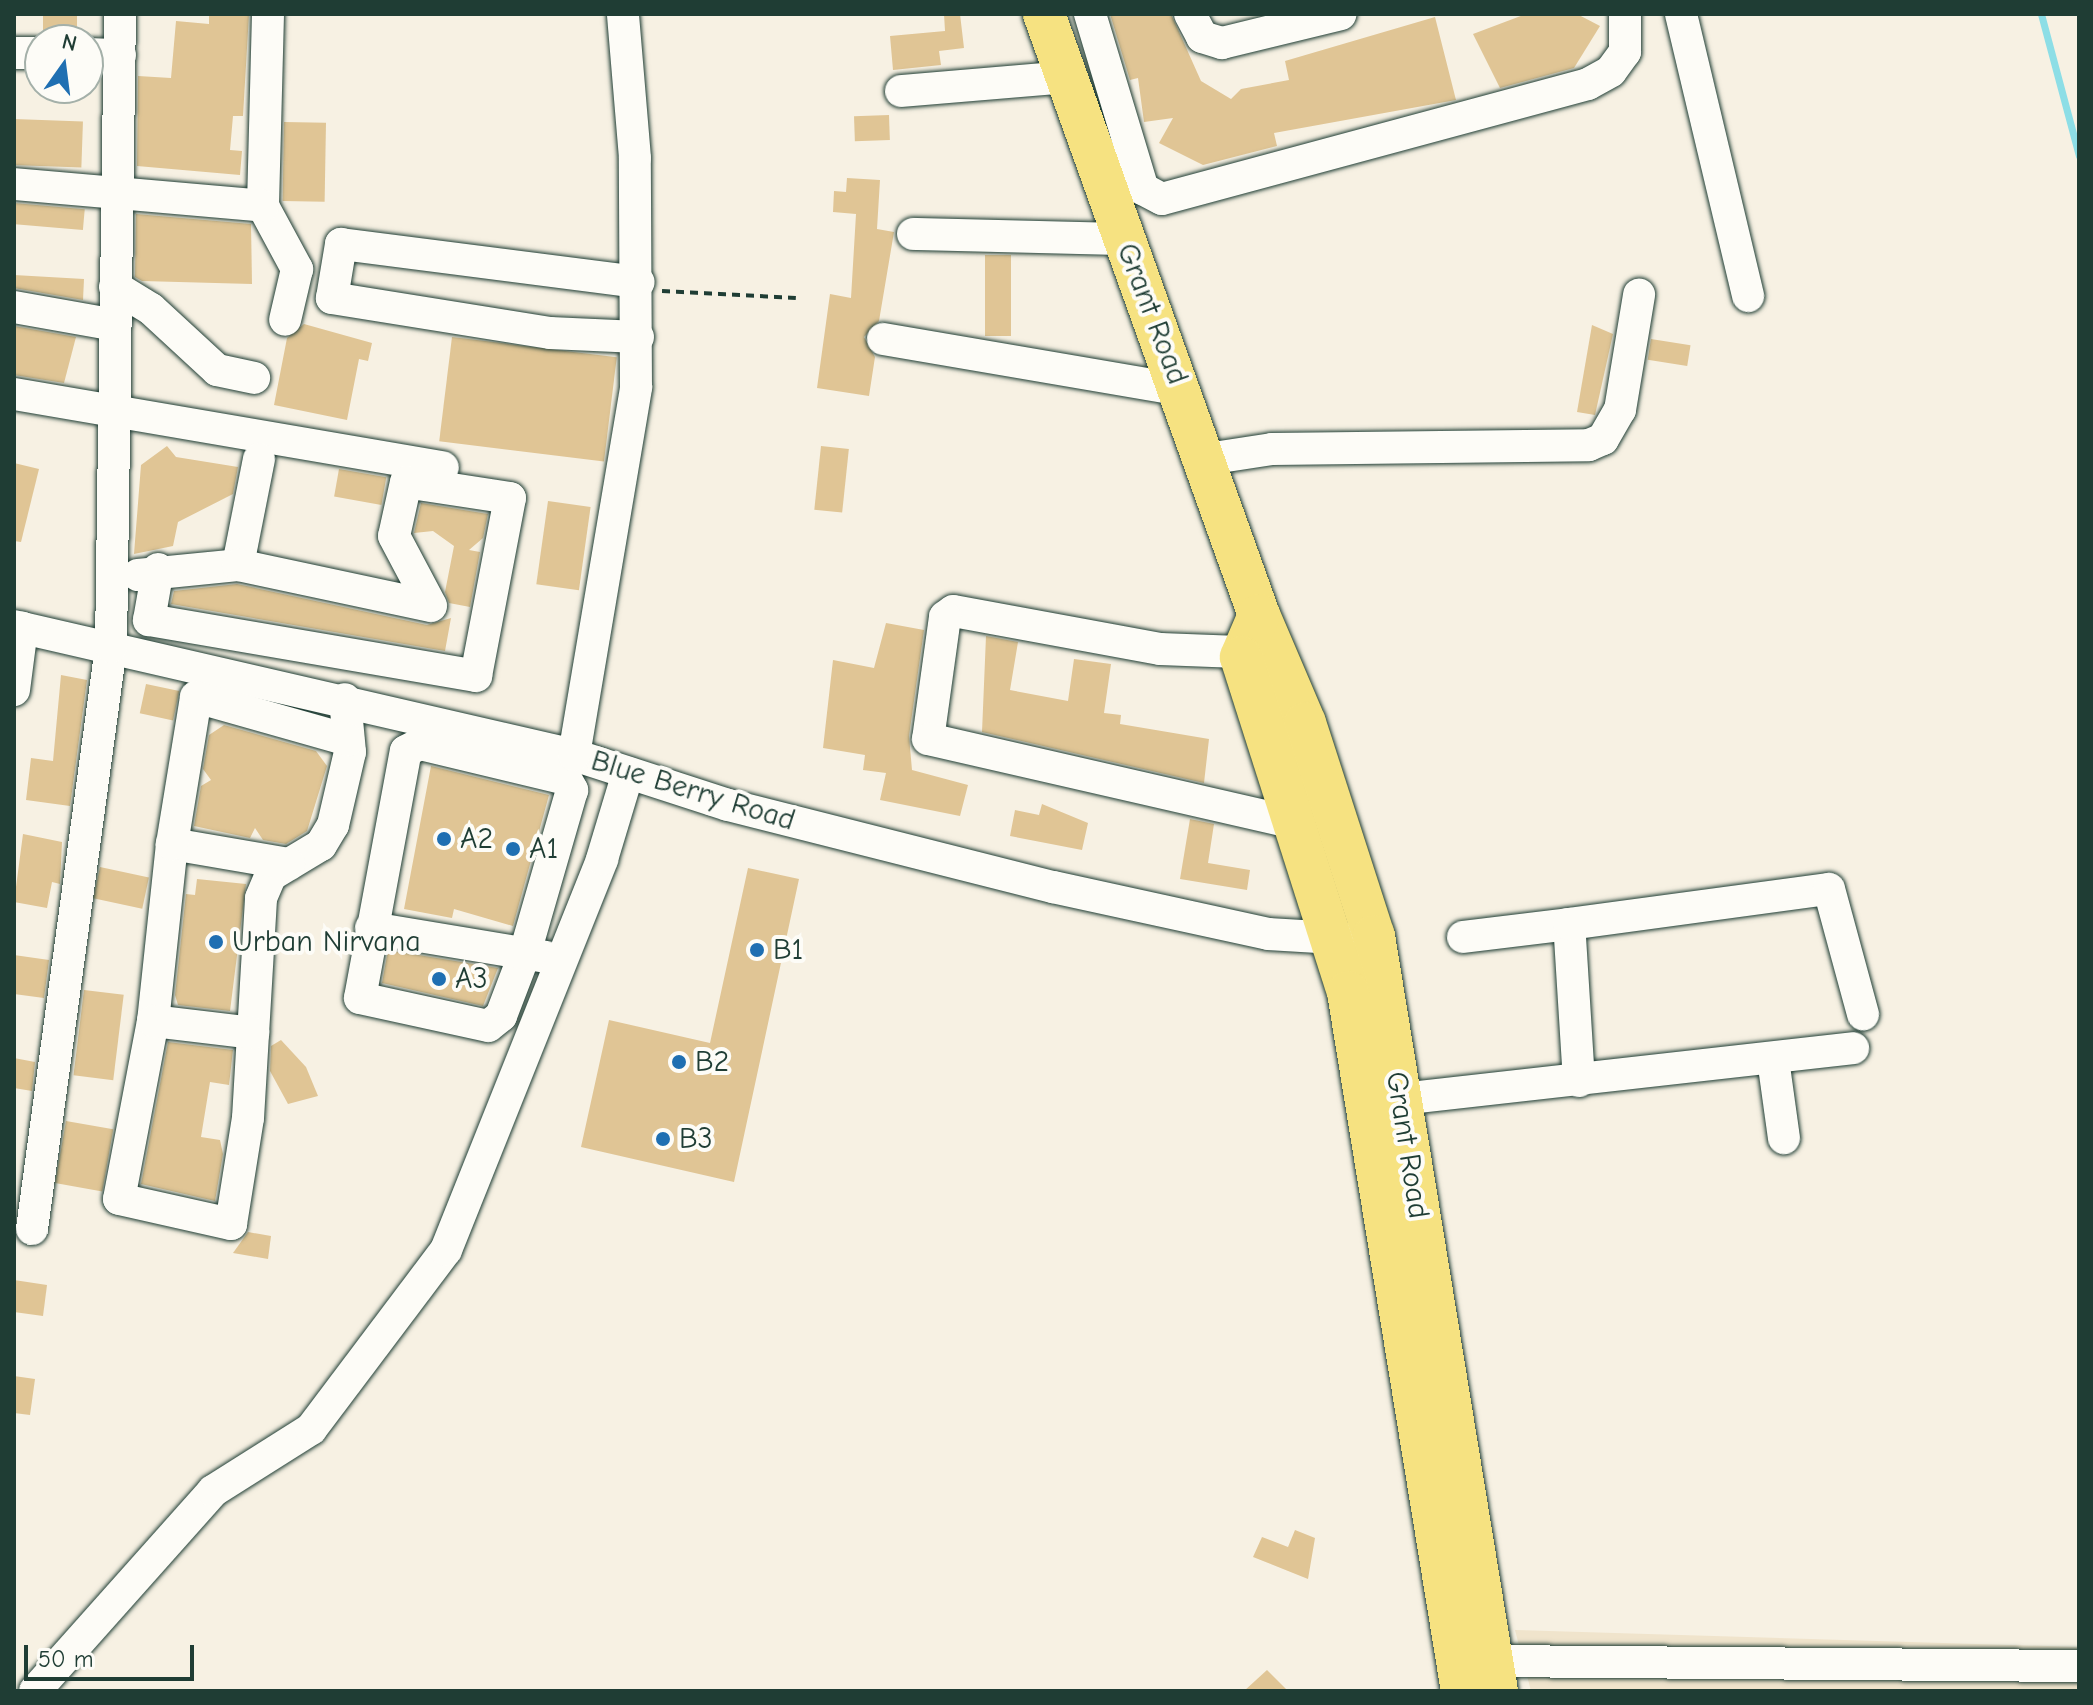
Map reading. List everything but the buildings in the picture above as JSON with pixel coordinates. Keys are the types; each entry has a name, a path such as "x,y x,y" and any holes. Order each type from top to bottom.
{"main road":[{"name":"Grant Road","path":"1044,14 1207,459 1258,641 1354,939 1400,1099 1494,1676"},
{"name":"Grant Road","path":"1258,641 1299,824 1354,939 1462,1691"}],"street":[{"path":"32,1229 111,647 117,192 104,54 120,14"},
{"path":"268,14 263,206 297,269 285,320"},
{"path":"574,755 636,387 639,286 623,14"},
{"path":"1090,14 1143,189 1162,199 1588,84 1611,71 1625,52 1625,14"},
{"path":"1190,14 1202,37 1222,43 1341,14"},
{"path":"1681,14 1748,296"},
{"path":"901,91 1066,77"},
{"path":"14,184 263,206"},
{"path":"913,234 1124,239"},
{"path":"638,337 550,333 332,298 341,244 639,286"},
{"path":"115,287 151,309 217,370 254,378"},
{"path":"1207,459 1272,449 1589,445 1603,439 1620,410 1639,295"},
{"path":"14,307 115,325"},
{"path":"883,339 1181,390"},
{"path":"14,394 513,479"},
{"path":"238,565 259,459"},
{"path":"112,582 158,569 238,565 431,606 394,536 406,482 510,498 476,676 149,620 158,569"},
{"path":"1258,641 953,611 945,617 928,739 1299,824"},
{"path":"15,676 18,627"},
{"name":"Blue Berry Road","path":"18,627 354,701 574,755 628,773 1053,887 1268,934 1354,939"},
{"path":"348,740 196,697 172,844 153,1021 119,1199 231,1224 253,1033 261,898 271,875 327,838 348,740 354,701"},
{"path":"420,744 570,783 525,953 501,1016 480,1026 362,1002 371,928 406,751 420,744"},
{"path":"35,1691 213,1491 311,1429 446,1250 561,959 628,773"},
{"path":"172,844 289,864"},
{"path":"1463,937 1829,889 1863,1014"},
{"path":"1569,924 1579,1081"},
{"path":"371,928 561,959"},
{"path":"153,1021 253,1033"},
{"path":"1400,1099 1853,1048"},
{"path":"1773,1059 1784,1138"},
{"path":"1494,1676 2079,1666"}],"path":[{"path":"639,286 796,298"}],"shaded area":[{"path":"1515,1630 2079,1647 2079,1691 1531,1691"}],"waterway":[{"path":"2041,14 2079,156"}],"place":[{"name":"A2","path":"444,839"},
{"name":"A1","path":"513,849"},
{"name":"Urban Nirvana","path":"216,942"},
{"name":"B1","path":"757,950"},
{"name":"A3","path":"439,979"},
{"name":"B2","path":"679,1062"},
{"name":"B3","path":"663,1139"}]}
